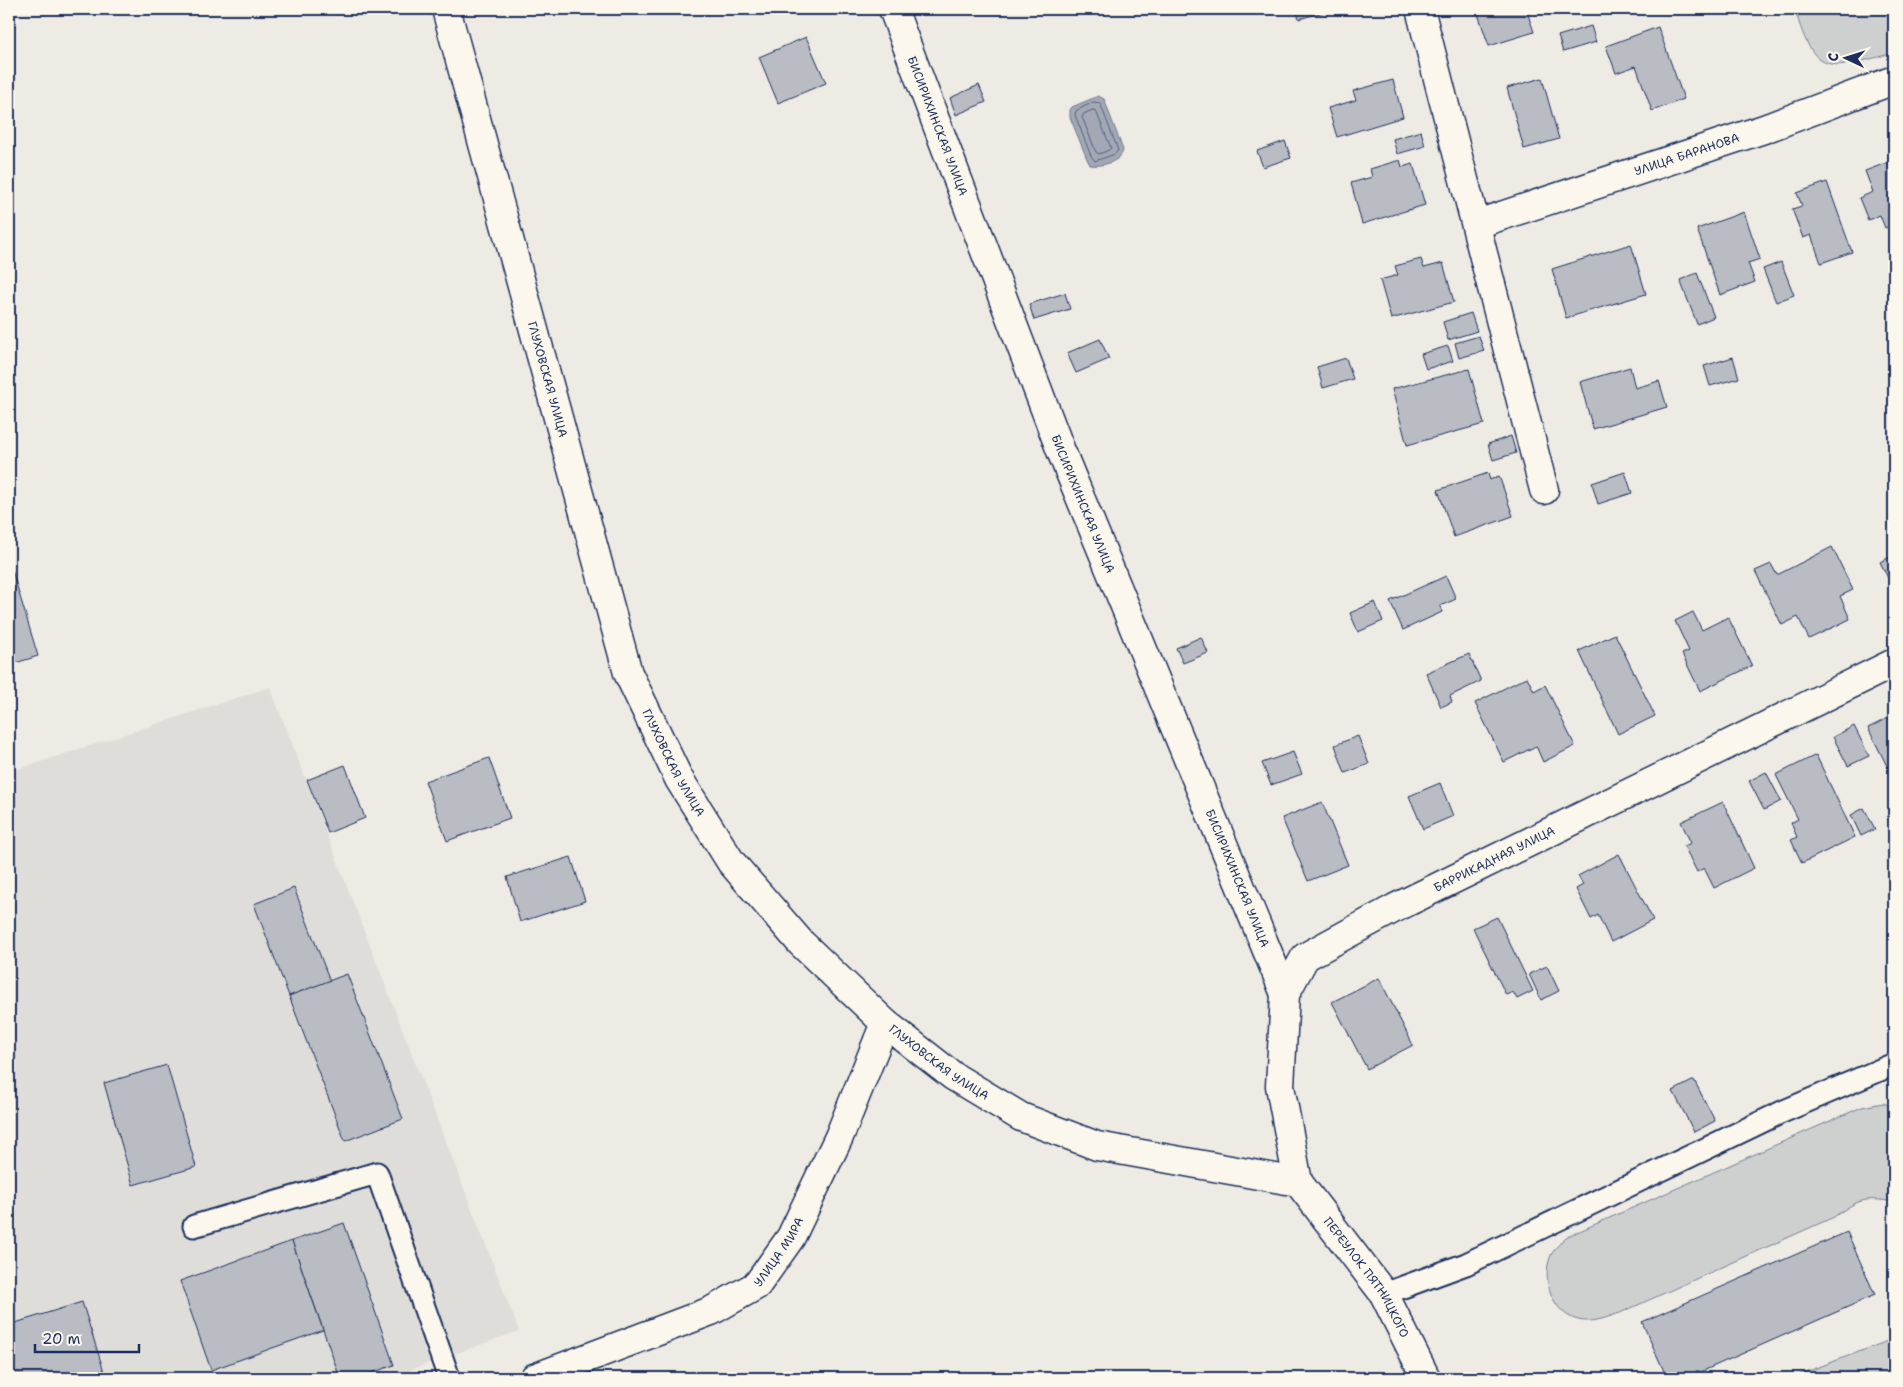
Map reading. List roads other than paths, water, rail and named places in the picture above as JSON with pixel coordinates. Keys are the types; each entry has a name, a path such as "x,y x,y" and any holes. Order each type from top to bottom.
{"street":[{"name":"ГЛУХОВСКАЯ УЛИЦА","path":"446,9 628,673 679,779 731,862 801,942 885,1023 953,1076 1021,1117 1097,1146 1298,1182"},
{"name":"БИСИРИХИНСКАЯ УЛИЦА","path":"893,9 1061,451 1285,994"},
{"path":"1420,9 1477,224 1544,490"},
{"name":"УЛИЦА БАРАНОВА","path":"1477,224 1764,129 1894,80"},
{"name":"БАРРИКАДНАЯ УЛИЦА","path":"1298,1182 1280,1086 1285,994 1305,957 1378,916 1894,663"},
{"name":"УЛИЦА МИРА","path":"534,1378 711,1311 757,1285 791,1236 839,1137 885,1023"},
{"name":"ПЕРЕУЛОК ПЯТНИЦКОГО","path":"1298,1182 1384,1294 1426,1378"}],"lane":[{"path":"1384,1294 1466,1264 1782,1112 1894,1064"},
{"path":"194,1226 377,1173 449,1378"}],"water":[{"path":"1098,96 1104,99 1123,150 1115,161 1090,165 1070,117 1070,110 1072,107"}]}
